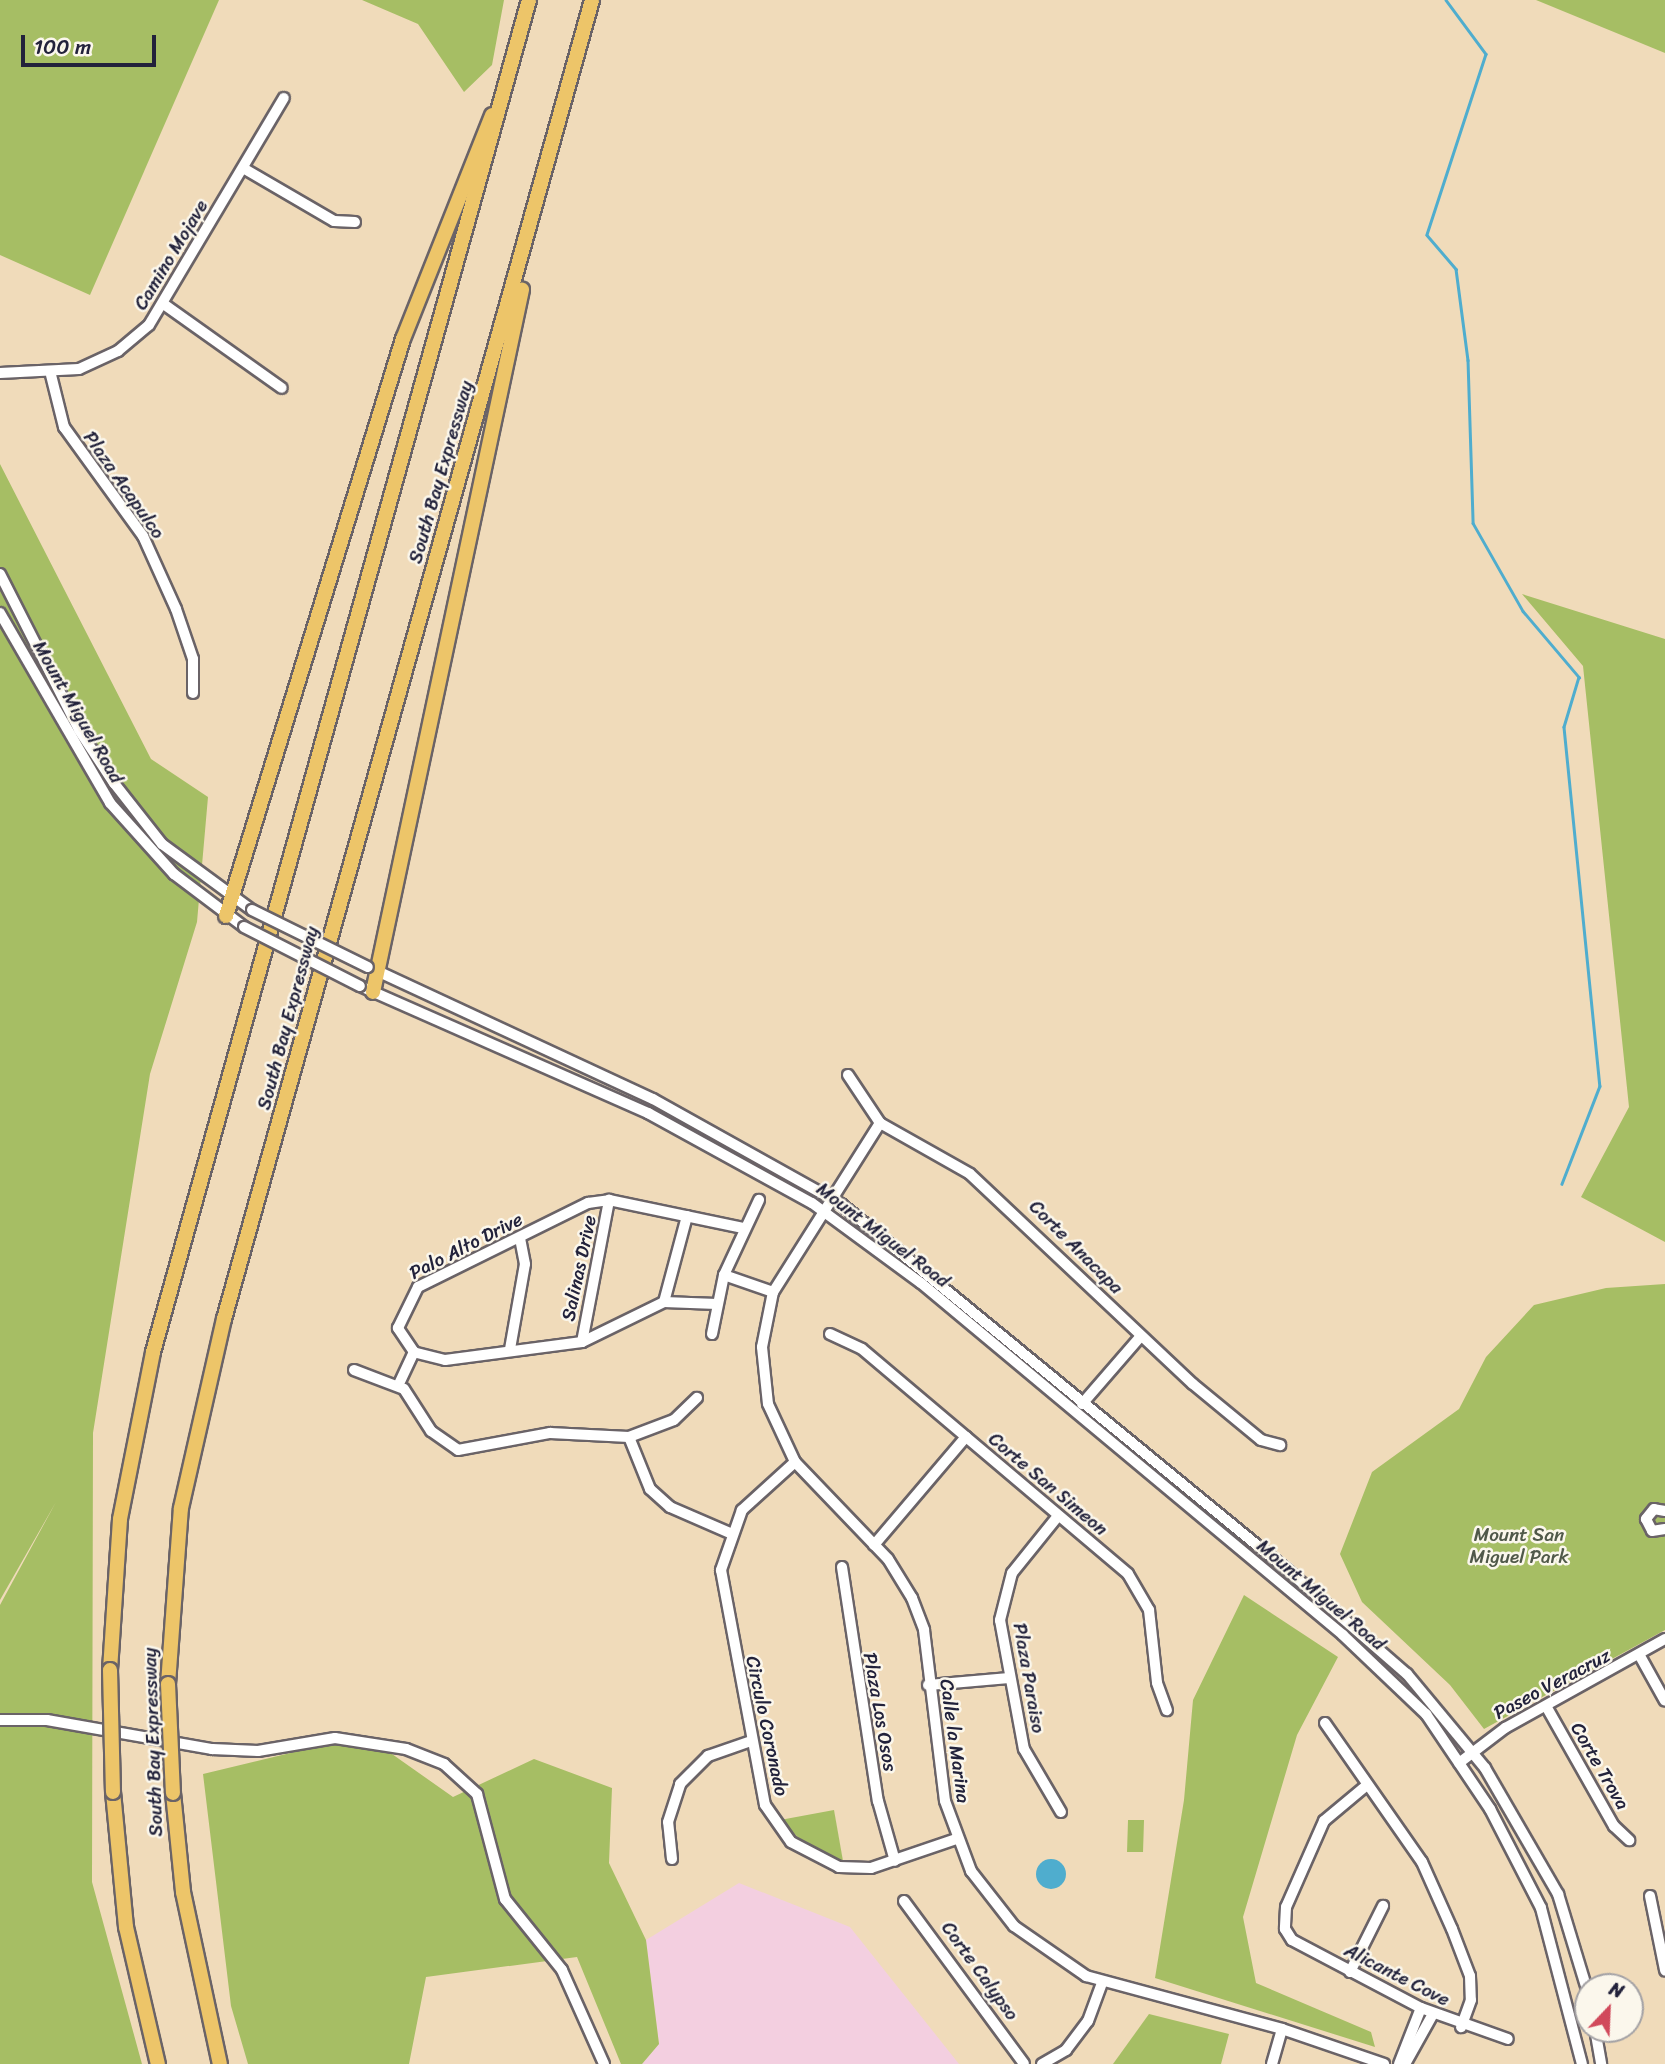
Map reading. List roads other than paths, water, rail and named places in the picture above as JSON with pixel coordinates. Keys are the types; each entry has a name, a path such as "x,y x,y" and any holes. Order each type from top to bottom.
{"highway":[{"name":"South Bay Expressway","path":"158,2064 126,1927 113,1791 110,1670 122,1509 153,1352 514,62 529,0"},
{"name":"South Bay Expressway","path":"219,2064 188,1919 173,1793 168,1684 181,1508 224,1319 554,145 592,0"},
{"path":"226,916 403,339 514,62"},
{"path":"367,989 374,970 554,145"}],"street":[{"name":"Camino Mojave","path":"0,373 51,375 118,351 165,305 284,98"},
{"path":"243,168 334,221 355,222"},
{"path":"165,305 282,388"},
{"name":"Plaza Acapulco","path":"51,375 64,427 142,536 176,609 193,659 193,693"},
{"name":"Mount Miguel Road","path":"0,574 79,730 114,783 162,844 252,910 374,970 653,1099 830,1197 1085,1400 1375,1644 1472,1750 1508,1800 1559,1894 1582,1973"},
{"name":"Mount Miguel Road","path":"0,612 110,803 158,859 226,916 367,989 648,1113 821,1210 1076,1413 1383,1670 1426,1714 1459,1763 1541,1908 1583,2064"},
{"name":"Corte Anacapa","path":"848,1075 880,1123 982,1183 1141,1336 1261,1440 1280,1445"},
{"name":"Calle la Marina","path":"880,1123 821,1210 773,1292 762,1348 768,1404 794,1462 874,1545 919,1613 928,1685 956,1839 980,1885 1014,1926 1055,1959 1102,1983 1282,2029 1384,2064"},
{"name":"Palo Alto Drive","path":"414,1352 397,1328 410,1295 573,1209 609,1200 743,1228"},
{"name":"Salinas Drive","path":"582,1342 609,1200"},
{"path":"712,1335 723,1275 743,1228 759,1200"},
{"path":"664,1302 687,1216"},
{"path":"510,1349 525,1264 520,1239"},
{"path":"723,1275 773,1292"},
{"path":"398,1386 414,1352 444,1360 510,1349 582,1342 664,1302 717,1304"},
{"name":"Corte San Simeon","path":"830,1334 862,1349 1058,1516 1140,1592 1167,1710"},
{"path":"1076,1413 1141,1336"},
{"path":"354,1370 398,1386 431,1431 458,1450 550,1433 629,1437 674,1420 697,1398"},
{"path":"629,1437 650,1489 670,1507 730,1533"},
{"path":"874,1545 966,1437"},
{"name":"Circulo Coronado","path":"794,1462 752,1497 730,1533 721,1593 765,1805 799,1849 850,1868 895,1861 956,1839"},
{"path":"1665,1511 1654,1508 1646,1519 1652,1531 1665,1529"},
{"name":"Plaza Paraiso","path":"1058,1516 1006,1583 1000,1620 1031,1769 1061,1812"},
{"name":"Plaza Los Osos","path":"842,1567 878,1801 895,1861"},
{"name":"Paseo Veracruz","path":"1459,1763 1472,1750 1546,1706 1640,1656 1665,1639"},
{"path":"1640,1656 1665,1701"},
{"path":"928,1685 1010,1678"},
{"name":"Corte Trova","path":"1546,1706 1614,1826 1629,1840"},
{"path":"0,1720 47,1720 212,1749 258,1751 335,1738 406,1749 444,1764 477,1794 505,1899 562,1970 604,2064"},
{"path":"1325,1723 1422,1862 1452,1929 1470,1981 1461,2027"},
{"path":"672,1859 669,1812 685,1776 708,1756 751,1741"},
{"name":"Alicante Cove","path":"1367,1785 1324,1821 1283,1922 1292,1940 1461,2027 1508,2039"},
{"path":"1650,1896 1665,1970"},
{"name":"Corte Calypso","path":"904,1901 1024,2064"},
{"path":"1350,1972 1383,1906"},
{"path":"1042,2064 1066,2050 1088,2021 1102,1983"},
{"path":"1399,2064 1421,2008"},
{"path":"1405,2064 1433,2014"},
{"path":"1272,2064 1282,2029"},
{"path":"1597,2043 1601,2064"}],"water":[{"path":"1051,1859 1062,1863 1066,1874 1062,1885 1051,1889 1040,1885 1036,1874 1040,1863"}],"waterway":[{"path":"1446,0 1486,54 1427,235 1456,269 1468,360 1473,523 1523,611 1579,677 1564,727 1600,1086 1562,1184"}],"park label":[{"name":"Mount San Miguel Park","path":"1519,1546"}]}
